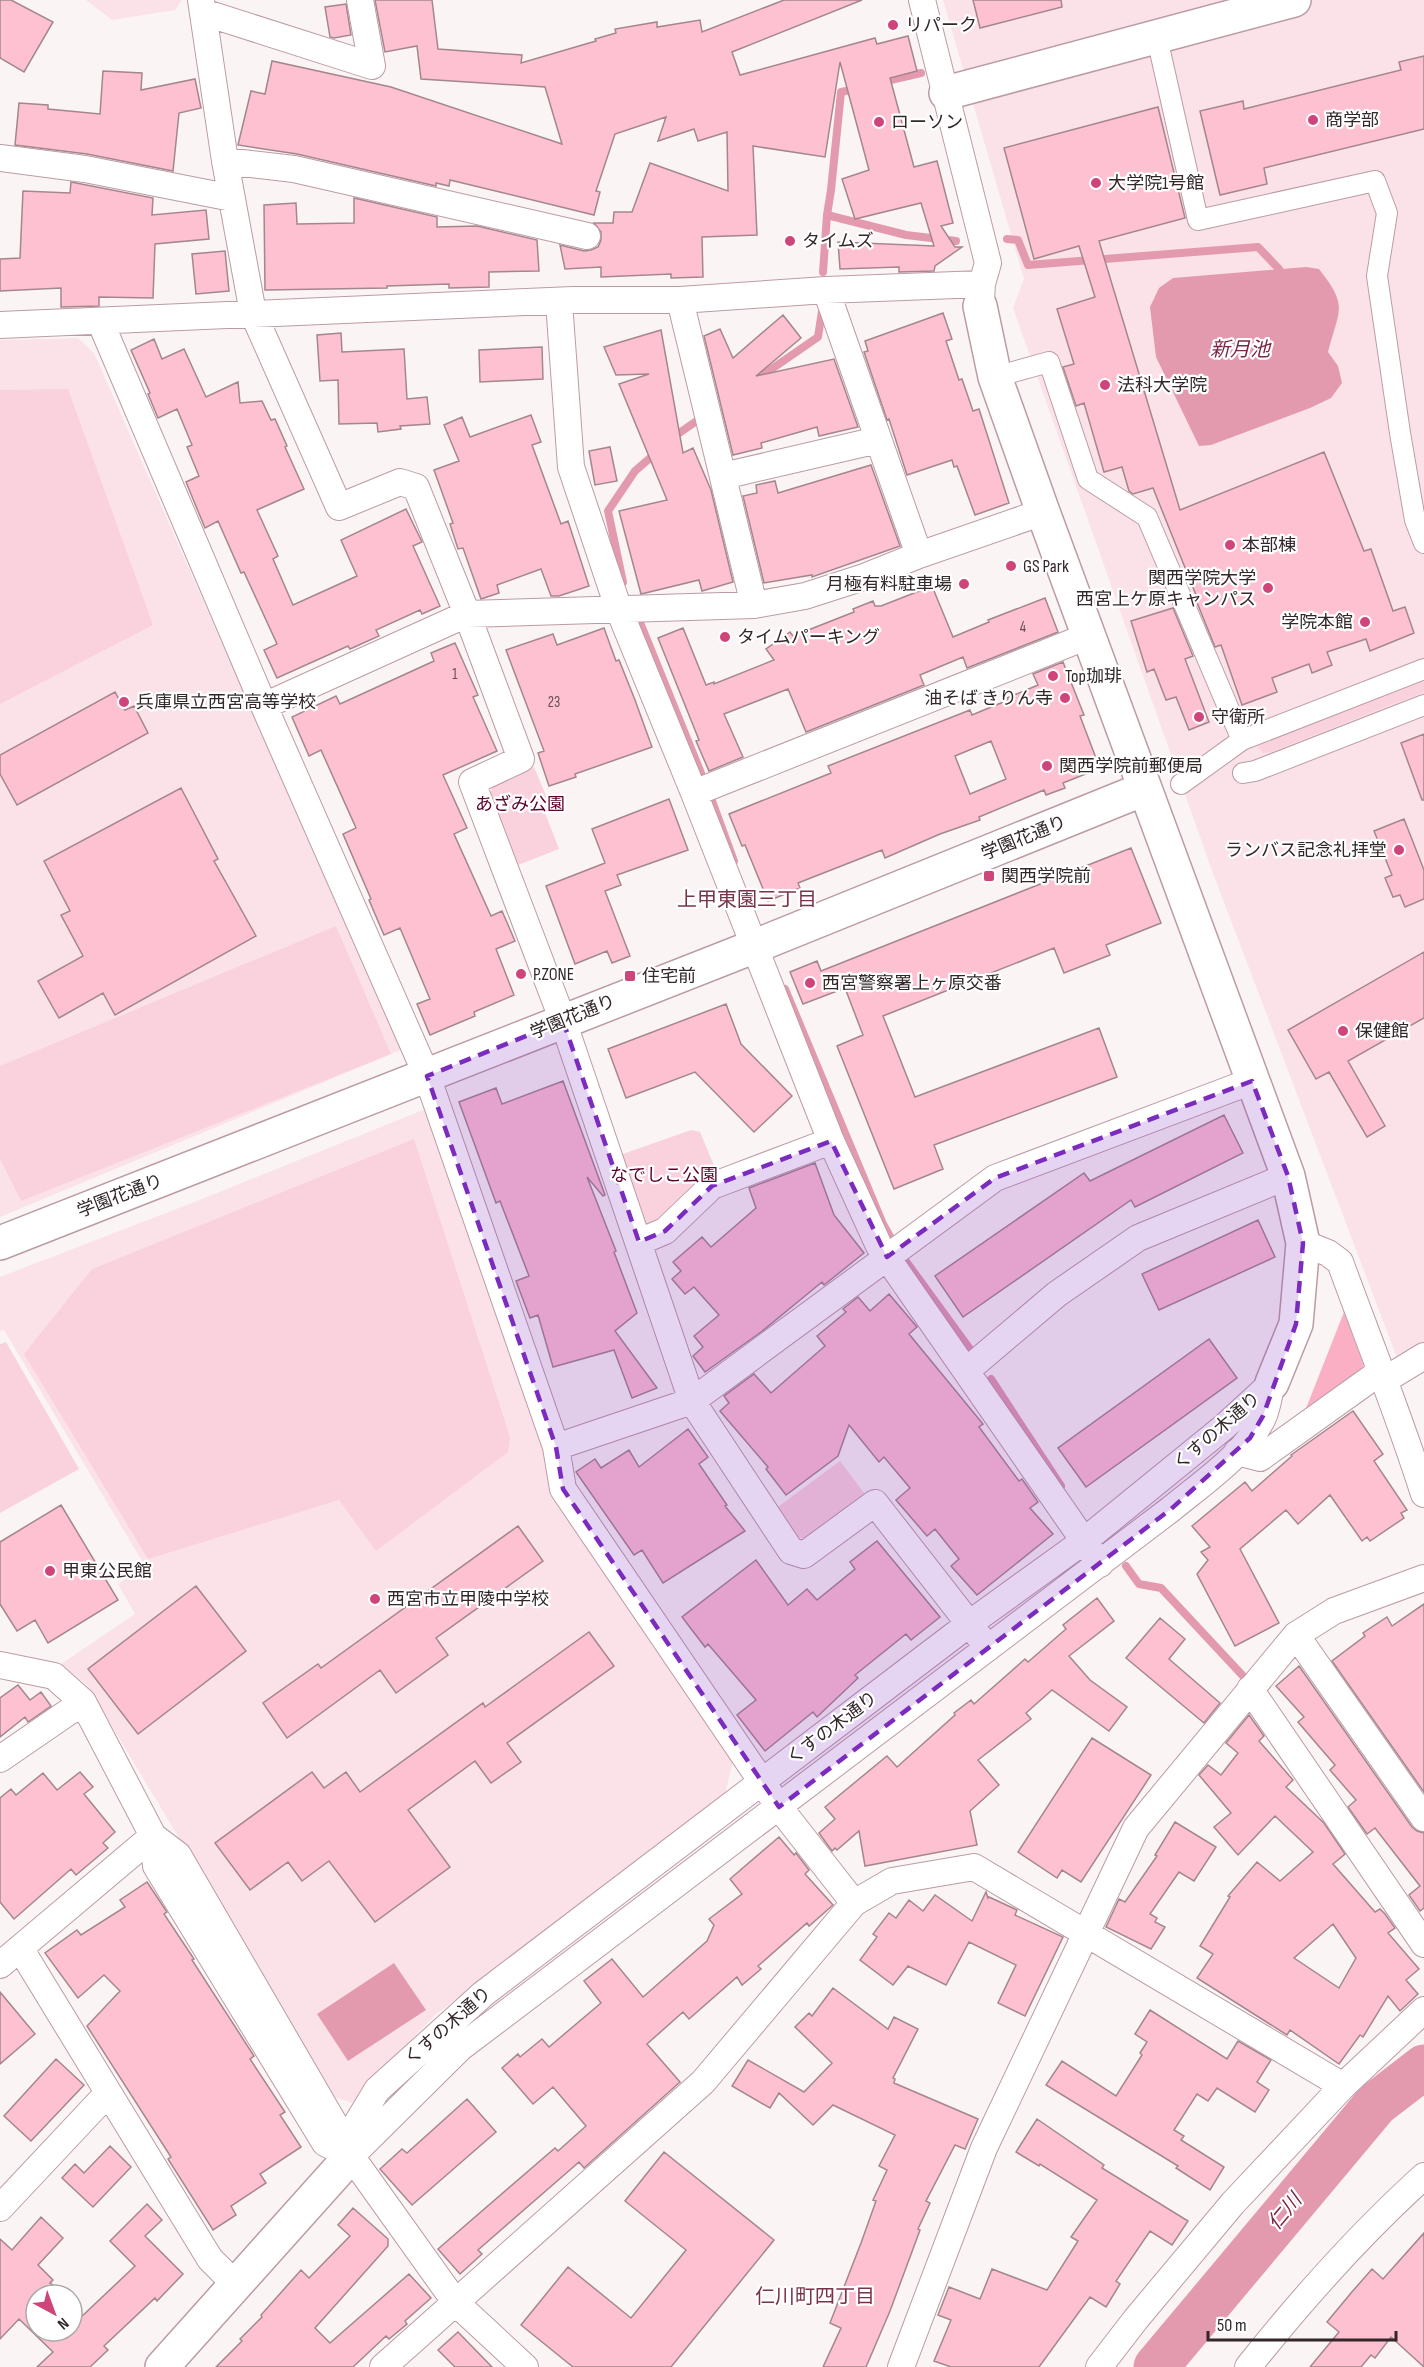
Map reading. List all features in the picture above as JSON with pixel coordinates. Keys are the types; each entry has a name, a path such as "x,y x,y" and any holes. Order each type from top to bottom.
{"street":[{"path":"360,0 372,66 202,6 225,161 253,313 339,507 399,482 416,487 467,614 521,759 472,782 563,1021 692,1401 791,1551 804,1554 876,1503 988,1648"},
{"path":"921,0 988,263 981,295 995,377 1144,789 1288,1176 1303,1243 1296,1324 1272,1383"},
{"path":"946,93 1294,0"},
{"path":"1157,38 1198,220 1375,181 1387,213 1377,276 1384,335 1415,520 1424,543"},
{"path":"0,158 85,169 232,198"},
{"path":"225,161 294,169 588,236"},
{"path":"0,325 253,313 680,300 826,290 981,295"},
{"path":"826,290 919,555"},
{"path":"680,300 754,605"},
{"path":"560,302 571,466 619,610 831,1141 879,1246 1100,1564"},
{"path":"100,321 264,706 427,1076 556,1448 563,1490 779,1807 854,1903"},
{"path":"995,377 1049,362 1088,479 1147,517 1242,740"},
{"path":"723,476 878,440"},
{"path":"264,706 467,614 754,605 805,596 1043,512"},
{"path":"693,793 1088,636"},
{"path":"1181,784 1242,740 1424,669"},
{"path":"1243,773 1255,771 1424,705"},
{"name":"学園花通り","path":"0,1243 753,947 1144,789"},
{"path":"556,1448 692,1401 995,1178 1252,1081"},
{"path":"639,1242 665,1231 712,1186 831,1141"},
{"path":"966,1371 1057,1294 1138,1238 1288,1176"},
{"path":"1303,1243 1328,1253 1340,1262 1382,1377 1419,1460 1424,1494"},
{"path":"1237,1452 1260,1458 1382,1377 1424,1356"},
{"name":"くすの木通り","path":"162,2367 351,2156 460,2048 1172,1509 1250,1438 1263,1416 1272,1383"},
{"name":"くすの木通り","path":"351,2156 357,2123 377,2090 483,1994 969,1624 1084,1541 1224,1427 1272,1383"},
{"path":"901,2367 984,2148 1136,1828 1296,1635 1334,1611 1424,1578"},
{"path":"1296,1635 1424,1818"},
{"path":"0,1665 54,1676 83,1702 153,1836 156,1866 325,2143 351,2156 456,2303 525,2367"},
{"path":"1250,1689 1424,1944"},
{"path":"0,1759 83,1702"},
{"path":"0,1965 153,1836"},
{"path":"383,2367 703,2082 854,1903 892,1881 974,1867 1343,2086"},
{"path":"20,1948 210,2259 236,2285"},
{"path":"1100,2367 1136,2319 1233,2203 1343,2086 1424,2010"},
{"path":"0,2208 108,2094"},
{"path":"1248,2367 1286,2319 1372,2225 1424,2176"}],"highlighted area":[{"path":"563,1021 639,1242 665,1231 712,1186 831,1141 887,1257 995,1178 1252,1081 1288,1176 1303,1243 1296,1324 1263,1416 1250,1438 1171,1509 779,1807 563,1489 556,1447 427,1076"}],"shaded area":[{"path":"86,0 182,0 175,10 112,20"},
{"name":"関西学院大学 西宮上ケ原キャンパス","path":"943,0 1424,0 1424,1347 1399,1363 1211,868 1013,308 1024,279"},
{"name":"兵庫県立西宮高等学校","path":"78,338 94,353 401,1050 0,1217 0,340"},
{"name":"西宮市立甲陵中学校","path":"428,1108 545,1453 733,1761 724,1798 435,2015 352,2103 335,2097 87,1685 61,1664 135,1614 118,1584 145,1566 4,1330 0,1331 0,1277"},
{"path":"1344,1312 1364,1366 1303,1416"}],"green space":[{"path":"68,389 153,625 0,704 0,390"},
{"path":"1424,675 1424,692 1271,752 1263,753 1258,747 1259,741"},
{"name":"あざみ公園","path":"534,767 552,810 545,813 559,849 513,867 488,799 493,786"},
{"path":"336,926 391,1054 21,1201 0,1159 0,1066"},
{"name":"なでしこ公園","path":"691,1130 700,1132 718,1175 663,1222 644,1228 620,1155"},
{"path":"414,1139 510,1437 508,1452 376,1551 339,1500 148,1559 24,1354 92,1269"},
{"path":"6,1342 79,1469 0,1513 0,1344"},
{"path":"840,1461 867,1497 810,1540 794,1536 774,1510"}],"water":[{"name":"新月池","path":"1306,267 1319,269 1335,292 1338,301 1338,317 1328,352 1338,366 1342,383 1331,398 1310,408 1211,445 1199,446 1156,357 1150,307 1159,288 1173,278"},
{"path":"394,1963 426,2010 348,2061 317,2014"}],"building":[{"path":"0,0 11,0 53,22 24,72 0,58"},
{"path":"375,0 432,0 438,49 522,55 521,63 596,41 595,39 616,33 615,29 657,22 657,27 700,20 702,32 784,0 862,0 732,52 740,75 875,38 877,44 908,36 917,71 890,78 914,167 937,161 953,223 941,226 955,247 962,247 935,266 934,271 899,272 899,267 840,269 838,242 934,246 921,203 855,219 842,179 869,170 840,62 825,157 753,146 757,235 702,237 703,277 671,278 671,274 601,277 601,267 565,269 560,245 584,251 598,247 601,232 594,223 613,223 614,212 632,212 650,163 728,191 727,132 698,141 694,129 658,141 666,117 615,134 596,191 600,192 594,215 450,180 449,186 436,183 436,186 297,154 238,145 251,91 265,94 272,61 391,87 562,144 545,87 421,79 417,46 385,52"},
{"path":"973,0 1061,0 1062,7 980,28"},
{"path":"346,4 351,35 330,37 325,7"},
{"name":"商学部","path":"1424,56 1424,129 1264,168 1267,184 1220,195 1200,111 1243,101 1244,109 1401,70 1399,62"},
{"path":"103,71 142,73 141,90 195,79 201,108 179,113 173,171 87,154 15,145 19,103 48,105 48,109 100,114"},
{"path":"1158,107 1185,218 1099,241 1180,510 1324,452 1364,551 1371,549 1393,611 1405,607 1414,633 1370,651 1366,639 1327,652 1332,665 1312,673 1309,664 1272,678 1277,692 1242,705 1221,645 1215,647 1153,488 1133,494 1129,491 1122,467 1104,472 1084,403 1076,406 1063,367 1074,364 1057,309 1095,297 1079,246 1034,259 1004,148"},
{"path":"71,182 153,198 152,215 206,210 209,239 155,244 153,298 99,297 99,306 61,307 61,288 0,291 0,259 20,258 23,191 70,193"},
{"path":"354,198 437,217 437,227 477,226 537,240 539,271 489,272 489,287 449,288 449,284 387,286 387,288 265,290 264,205 296,203 297,224 354,223"},
{"path":"225,251 229,291 196,294 192,254"},
{"path":"943,313 952,339 946,341 959,380 962,379 973,411 979,409 1009,503 975,515 957,466 954,467 952,460 907,475 864,352 868,351 865,341"},
{"path":"783,315 801,338 756,376 834,359 858,427 819,436 817,427 761,443 762,448 733,455 704,336 720,329 733,358"},
{"path":"661,330 683,453 693,448 711,490 733,582 702,591 699,580 641,594 619,511 667,500 619,384 649,374 616,375 604,347"},
{"path":"341,333 342,352 404,349 407,399 427,397 430,424 400,426 401,429 378,432 377,423 339,424 338,380 320,381 317,335"},
{"path":"154,339 162,359 184,349 206,397 238,382 240,403 262,401 271,420 275,419 304,489 257,510 278,556 273,559 293,605 357,576 341,540 406,509 422,542 413,546 440,606 422,614 420,610 376,630 379,636 350,649 348,646 277,678 264,650 277,644 244,572 241,573 218,521 205,528 186,482 199,476 187,447 192,445 177,409 158,418 131,350"},
{"path":"542,347 543,379 480,382 479,350"},
{"path":"531,415 541,442 532,445 561,524 568,521 589,586 559,596 551,596 541,569 497,585 499,593 481,599 463,548 458,549 450,524 453,523 434,470 459,461 444,425 462,417 470,437"},
{"path":"610,447 617,481 595,485 589,451"},
{"path":"871,465 900,546 812,577 812,575 764,583 743,496 757,493 756,485 775,481 778,493"},
{"path":"932,586 953,637 989,622 988,620 1045,598 1058,632 967,668 963,657 920,675 924,685 806,732 788,689 724,714 743,757 709,771 658,638 683,628 706,685 714,682 714,684 774,660 766,649 790,632 793,636 854,612 853,609 873,601 875,606 881,606"},
{"path":"1173,608 1193,656 1185,659 1209,722 1189,730 1176,697 1166,700 1154,669 1147,672 1131,621"},
{"path":"604,628 616,661 619,660 652,747 575,774 576,777 549,786 538,753 544,751 506,650 553,634 557,645"},
{"path":"455,643 478,695 473,697 497,751 443,775 467,828 454,834 491,916 502,911 515,941 496,949 514,995 474,1012 475,1016 430,1035 417,1004 430,999 400,928 384,935 343,834 356,828 321,750 309,756 292,717 336,696 340,704 434,661 431,653"},
{"path":"1063,662 1084,715 1080,716 1096,758 1089,761 1093,771 1063,783 1065,788 1046,795 1044,790 979,817 980,820 940,834 885,858 882,850 798,883 800,888 768,901 745,845 742,846 729,814 831,773 828,766 970,710 972,715 1008,700 1007,698 1038,685 1033,674","holes":["991,741 1006,779 970,794 955,756"]},
{"path":"115,692 125,710 134,706 148,733 17,805 0,774 0,755"},
{"path":"1424,734 1424,800 1422,800 1401,743"},
{"path":"181,788 218,859 214,861 256,936 115,1015 103,993 59,1018 38,981 83,956 61,915 70,911 44,861"},
{"path":"669,799 688,850 617,875 621,885 605,891 630,956 612,963 607,951 575,964 546,886 605,863 592,829"},
{"name":"ランバス記念礼拝堂","path":"1404,819 1424,870 1424,899 1405,907 1400,895 1393,897 1385,878 1392,875 1374,831"},
{"path":"1131,848 1161,923 1106,945 1110,955 1064,973 1054,948 883,1016 915,1097 1099,1028 1117,1077 934,1145 943,1169 894,1189 837,1046 863,1035 845,988 803,1004 790,972 817,961 821,971"},
{"path":"1424,952 1424,1018 1348,1061 1385,1126 1367,1137 1329,1072 1316,1079 1288,1030"},
{"path":"726,1004 741,1044 792,1096 754,1132 695,1072 626,1098 608,1049"},
{"path":"563,1081 605,1195 603,1196 587,1177 637,1313 615,1331 657,1388 632,1398 614,1350 553,1367 538,1315 530,1318 516,1281 529,1276 500,1201 496,1203 459,1102 496,1088 502,1104"},
{"path":"1224,1115 1243,1153 1135,1207 1131,1200 963,1317 935,1276 1084,1173 1090,1181"},
{"path":"815,1163 834,1215 864,1253 824,1285 822,1282 761,1332 705,1372 693,1356 703,1347 694,1336 719,1315 694,1287 685,1294 672,1279 681,1271 673,1262 702,1237 711,1247 756,1208 749,1188"},
{"path":"1258,1220 1275,1257 1159,1310 1142,1274"},
{"path":"889,1294 917,1327 909,1334 983,1424 979,1427 1019,1481 1022,1479 1038,1502 1030,1508 1053,1534 977,1595 951,1566 959,1559 935,1529 927,1536 896,1500 910,1488 884,1457 879,1462 849,1425 838,1456 786,1495 766,1469 768,1467 720,1411 729,1403 724,1396 754,1374 771,1393 825,1346 817,1336 846,1312 843,1309 858,1297 870,1311"},
{"path":"1209,1339 1237,1378 1086,1487 1058,1448"},
{"path":"1353,1411 1383,1454 1374,1461 1407,1510 1401,1513 1404,1518 1370,1541 1367,1537 1362,1541 1330,1495 1298,1524 1286,1510 1240,1549 1279,1623 1235,1646 1197,1574 1208,1560 1201,1552 1210,1547 1192,1526 1245,1482 1252,1491 1291,1455"},
{"path":"688,1429 708,1457 699,1464 727,1505 725,1506 745,1531 663,1583 642,1550 634,1555 576,1472 595,1459 601,1468 629,1450 639,1467"},
{"name":"甲東公民館","path":"61,1505 118,1600 48,1643 35,1620 17,1631 0,1604 0,1542"},
{"path":"518,1526 543,1561 436,1638 448,1655 396,1693 380,1670 287,1738 263,1703 318,1664 321,1668"},
{"path":"877,1541 940,1617 911,1640 906,1634 855,1675 858,1678 817,1717 813,1712 765,1751 737,1715 756,1700 708,1644 705,1647 682,1617 756,1560 788,1605 807,1589 817,1600 855,1569 850,1562"},
{"path":"196,1586 246,1651 138,1734 88,1669"},
{"path":"1097,1598 1114,1621 1069,1656 1090,1680 1127,1707 1109,1731 1052,1690 1026,1713 1031,1719 978,1760 999,1785 970,1811 977,1845 865,1866 859,1831 837,1850 835,1848 832,1851 819,1833 835,1819 825,1807 887,1756 897,1767 955,1715 954,1713 971,1700 974,1704 1025,1659 1028,1662 1066,1629 1063,1625"},
{"path":"1424,1604 1424,1792 1332,1661 1365,1636 1363,1633 1387,1617 1392,1626"},
{"path":"1160,1618 1185,1639 1169,1659 1220,1703 1204,1723 1126,1658"},
{"path":"589,1632 614,1666 507,1743 521,1762 491,1783 475,1761 408,1810 450,1867 375,1922 329,1861 302,1881 288,1862 250,1890 215,1843 312,1772 324,1788 346,1772 360,1792 483,1703 485,1707"},
{"path":"1299,1666 1412,1827 1424,1833 1424,1908 1420,1911 1409,1895 1420,1886 1375,1828 1367,1834 1348,1807 1356,1800 1330,1770 1335,1765 1298,1722 1304,1717 1276,1686"},
{"path":"18,1685 30,1700 41,1692 51,1706 28,1722 25,1717 0,1737 0,1698"},
{"path":"1249,1715 1264,1736 1259,1741 1293,1780 1286,1787 1324,1823 1345,1854 1333,1864 1375,1912 1380,1909 1385,1914 1395,1928 1388,1933 1419,1969 1406,1980 1418,1994 1400,2011 1388,1996 1363,2037 1360,2035 1339,2064 1290,2030 1287,2035 1197,1978 1213,1954 1200,1946 1230,1897 1228,1896 1257,1862 1280,1881 1313,1852 1275,1816 1238,1855 1214,1827 1231,1813 1199,1775 1208,1765 1221,1775 1238,1753 1226,1743","holes":["1333,1924 1356,1958 1339,1988 1294,1958"]},
{"path":"1092,1738 1151,1775 1081,1882 1062,1870 1057,1878 1018,1852"},
{"path":"80,1772 93,1787 84,1794 115,1832 103,1843 108,1848 76,1875 71,1869 14,1919 0,1902 0,1798 11,1789 16,1795 43,1773 57,1790"},
{"path":"1175,1822 1216,1847 1194,1881 1179,1872 1150,1914 1157,1918 1155,1922 1165,1927 1151,1949 1106,1927 1119,1899 1125,1902 1157,1856 1155,1855"},
{"path":"779,1837 794,1855 796,1853 809,1870 805,1874 833,1905 809,1926 807,1923 758,1966 761,1969 742,1985 737,1977 689,2019 683,2012 647,2044 680,2082 584,2168 579,2162 478,2250 482,2254 460,2274 438,2249 555,2148 558,2151 586,2126 553,2087 533,2104 502,2068 518,2054 520,2057 542,2039 549,2047 601,2003 584,1981 612,1959 643,1997 707,1941 714,1925 709,1919 742,1894 730,1879"},
{"path":"147,1882 167,1912 164,1914 194,1959 192,1960 254,2056 250,2059 285,2112 280,2115 301,2147 260,2174 266,2183 231,2206 236,2215 213,2230 168,2159 171,2157 87,2026 120,1991 104,1975 78,1998 45,1953 77,1930 81,1935 125,1907 120,1900"},
{"path":"986,1892 988,1898 1017,1910 1015,1915 1063,1937 1025,2016 998,2003 1016,1965 969,1942 946,1985 908,1966 893,1985 860,1960 877,1937 873,1934 889,1913 896,1918 909,1900 923,1911 935,1895 972,1921"},
{"path":"833,1988 888,2029 894,2017 918,2029 893,2078 894,2083 978,2119 965,2149 955,2145 926,2201 930,2203 918,2229 920,2230 890,2311 866,2367 823,2367 841,2328 830,2323 876,2201 873,2200 887,2170 879,2166 895,2135 833,2105 813,2125 779,2093 770,2108 732,2086 748,2060 804,2092 832,2063 795,2027 809,2013 812,2016"},
{"path":"0,1992 35,2034 0,2064"},
{"path":"1150,2010 1227,2059 1238,2041 1271,2060 1257,2082 1269,2090 1255,2112 1217,2088 1208,2101 1197,2094 1174,2130 1184,2136 1181,2140 1224,2167 1210,2190 1176,2168 1178,2166 1046,2085 1062,2061 1116,2096 1142,2055 1140,2053 1147,2042 1135,2034"},
{"path":"56,2059 84,2085 31,2141 4,2116"},
{"path":"467,2099 496,2132 412,2205 380,2169 402,2149 407,2153"},
{"path":"1037,2119 1104,2165 1102,2168 1188,2221 1172,2245 1150,2231 1116,2281 1120,2284 1106,2307 1090,2297 1039,2367 951,2367 934,2361 951,2320 938,2315 949,2287 980,2299 992,2269 1047,2290 1078,2241 1071,2237 1097,2200 1040,2164 1039,2166 1016,2152"},
{"path":"110,2146 131,2167 93,2207 62,2178 75,2164 84,2173"},
{"path":"664,2152 774,2240 671,2367 573,2367 521,2325 568,2267 631,2318 686,2250 625,2201"},
{"path":"147,2204 162,2220 145,2236 183,2274 157,2301 155,2298 104,2346 108,2350 90,2367 37,2367 53,2352 44,2343 84,2343 84,2314 135,2266 110,2241"},
{"path":"353,2208 388,2239 388,2246 315,2328 330,2343 409,2274 431,2298 405,2321 407,2324 389,2339 386,2336 353,2367 216,2367 242,2341 240,2339 262,2317 261,2315 301,2270 309,2278 350,2236 338,2225"},
{"path":"41,2217 63,2238 38,2265 53,2280 50,2283 24,2283 24,2324 19,2319 0,2339 0,2239 12,2250"},
{"path":"1424,2233 1424,2367 1391,2337 1375,2358 1371,2355 1361,2367 1310,2367 1339,2332 1327,2322 1351,2293 1372,2269 1383,2279"},
{"path":"458,2332 492,2367 455,2367 438,2350"}],"waterway":[{"path":"882,82 921,73"},
{"path":"827,215 841,92 856,89"},
{"path":"823,272 827,215 906,235 956,241"},
{"path":"1007,239 1018,240 1028,265 1258,247 1279,269"},
{"path":"757,379 818,337 822,311"},
{"path":"672,438 698,420"},
{"path":"623,582 608,511 635,471 657,452"},
{"path":"639,620 701,773"},
{"path":"711,798 734,861"},
{"path":"785,989 883,1224 892,1240"},
{"path":"905,1260 970,1349"},
{"path":"991,1379 1061,1486"},
{"path":"1126,1566 1139,1584 1161,1588 1244,1677"},
{"name":"仁川","path":"1156,2367 1376,2104 1424,2067"}],"place":[{"name":"リパーク","path":"893,25"},
{"name":"商学部","path":"1313,120"},
{"name":"ローソン","path":"879,122"},
{"name":"大学院1号館","path":"1096,183"},
{"name":"タイムズ","path":"790,241"},
{"name":"法科大学院","path":"1105,385"},
{"name":"本部棟","path":"1230,545"},
{"name":"GS Park","path":"1011,566"},
{"name":"月極有料駐車場","path":"964,584"},
{"name":"関西学院大学 西宮上ケ原キャンパス","path":"1268,588"},
{"name":"学院本館","path":"1365,622"},
{"name":"タイムパーキング","path":"725,637"},
{"name":"Top珈琲","path":"1053,676"},
{"name":"油そば きりん寺","path":"1065,698"},
{"name":"兵庫県立西宮高等学校","path":"124,702"},
{"name":"守衛所","path":"1199,717"},
{"name":"関西学院前郵便局","path":"1047,766"},
{"name":"ランバス記念礼拝堂","path":"1399,850"},
{"name":"関西学院前","path":"989,876"},
{"name":"P.ZONE","path":"521,974"},
{"name":"住宅前","path":"630,976"},
{"name":"西宮警察署上ヶ原交番","path":"810,983"},
{"name":"保健館","path":"1343,1031"},
{"name":"甲東公民館","path":"50,1571"},
{"name":"西宮市立甲陵中学校","path":"375,1599"}],"district":[{"name":"上甲東園三丁目","path":"747,900"},
{"name":"仁川町四丁目","path":"815,2297"}]}
